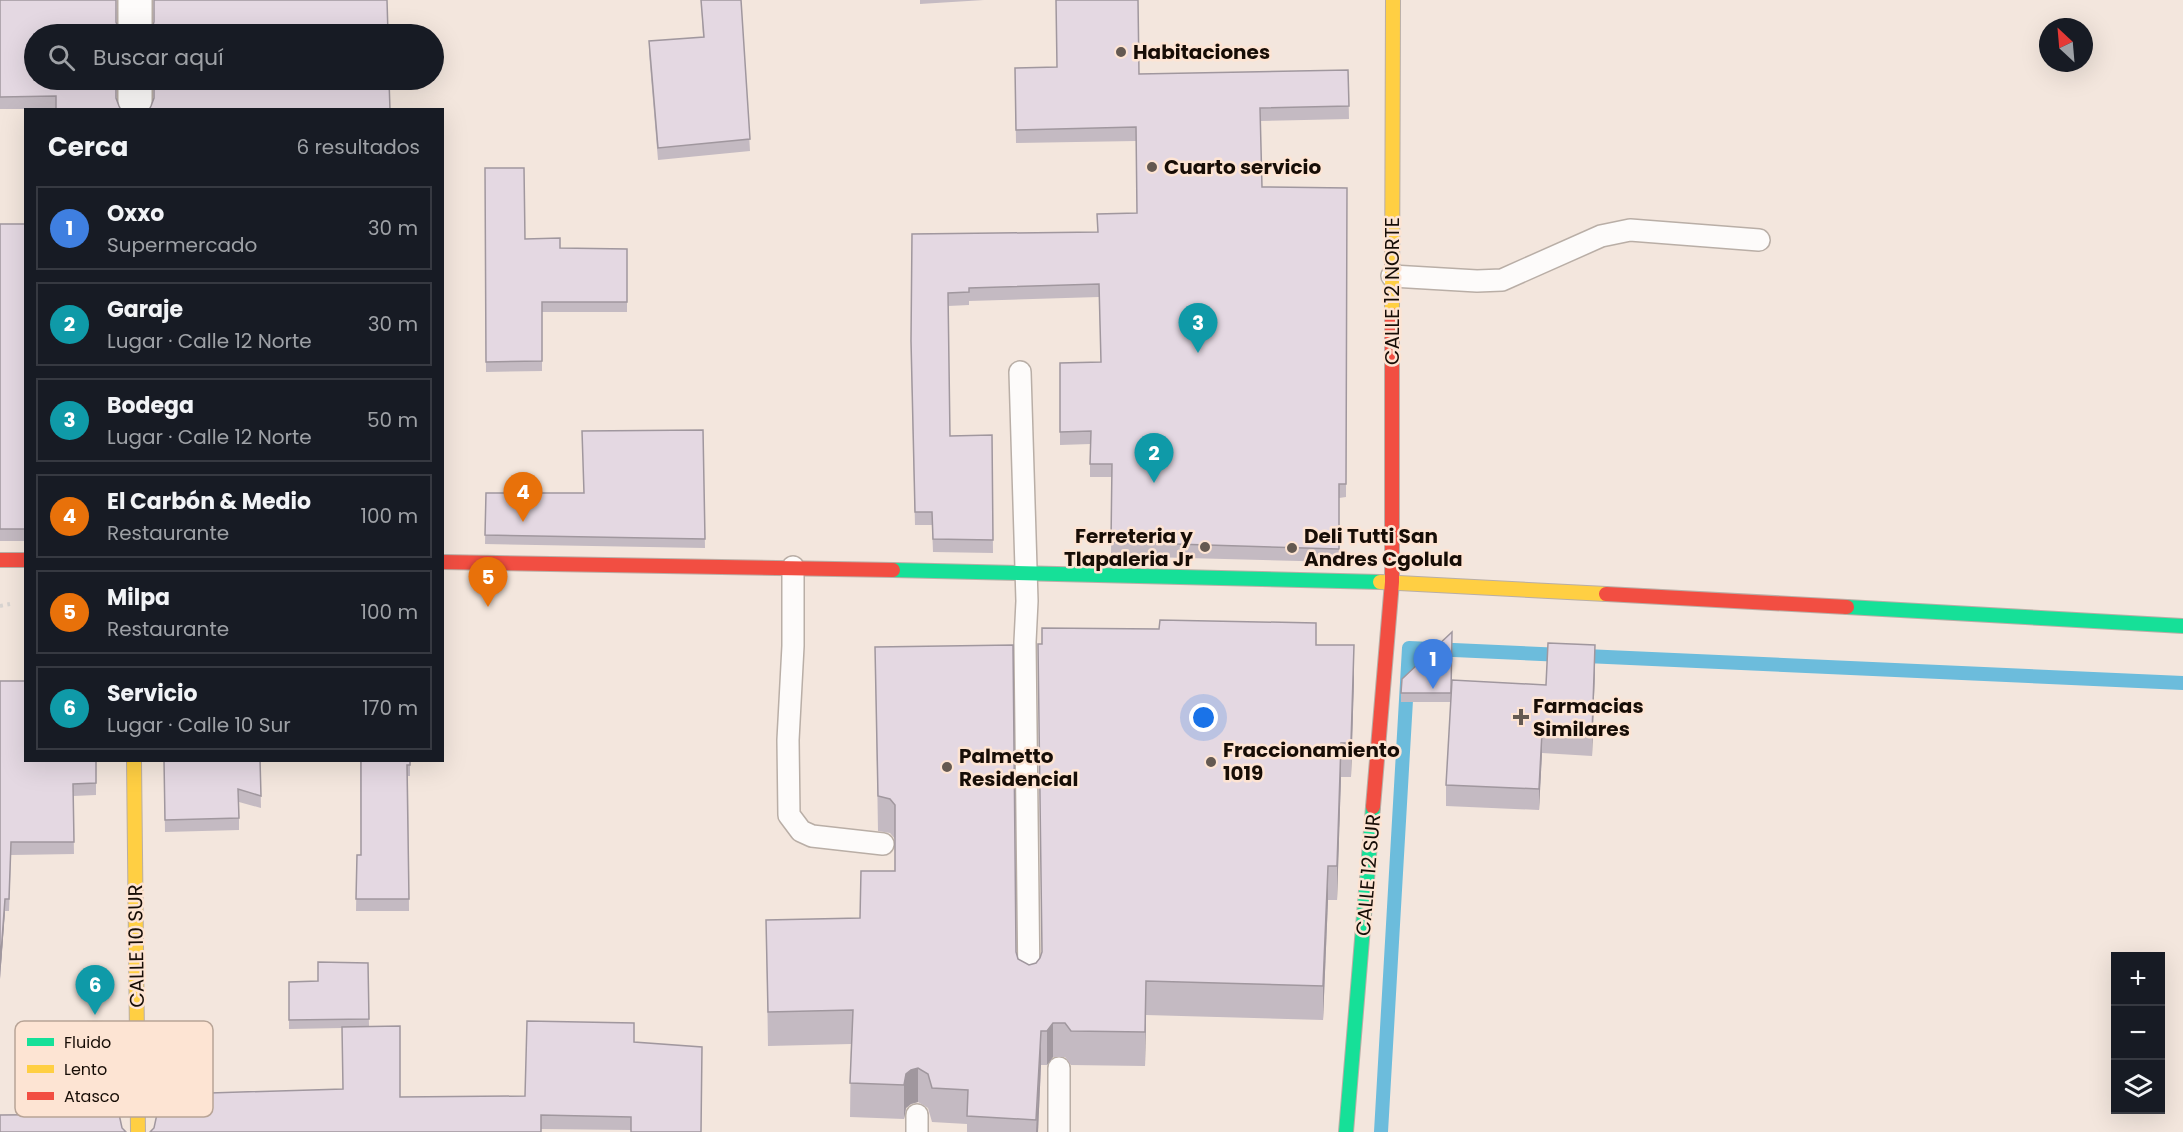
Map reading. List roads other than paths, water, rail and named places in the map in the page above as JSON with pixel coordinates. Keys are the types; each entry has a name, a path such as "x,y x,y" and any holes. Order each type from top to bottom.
{"main road":[{"name":"CALLE 12 NORTE","path":"1392,582 1393,0"},
{"path":"0,560 24,560"},
{"path":"444,562 793,567 1392,582 2183,626"},
{"name":"CALLE 12 SUR","path":"1346,1132 1392,582"},
{"name":"CALLE 10 SUR","path":"134,762 137,1021"},
{"name":"CALLE 10 SUR","path":"138,1117 138,1132"}],"street":[{"path":"135,0 135,24"},
{"path":"135,90 135,108"}],"lane":[{"path":"1392,276 1477,281 1502,280 1601,236 1630,231 1759,240"},
{"path":"1020,372 1025,572 1029,986"},
{"path":"793,567 793,646 788,740 789,815 801,831 813,836 883,844"},
{"path":"1059,1068 1059,1132"}],"waterway":[{"path":"1381,1132 1409,648 2183,683"}],"place":[{"name":"Habitaciones","path":"1121,52"},
{"name":"Cuarto servicio","path":"1152,167"},
{"name":"Bodega","path":"1198,353"},
{"name":"Garaje","path":"1154,483"},
{"name":"El Carbón & Medio","path":"523,522"},
{"name":"Ferreteria y Tlapaleria Jr","path":"1205,547"},
{"name":"Deli Tutti San Andres Cgolula","path":"1292,548"},
{"name":"Milpa","path":"488,607"},
{"name":"Oxxo","path":"1433,689"},
{"name":"Farmacias Similares","path":"1521,717"},
{"name":"Fraccionamiento 1019","path":"1211,762"},
{"name":"Palmetto Residencial","path":"947,767"},
{"name":"Servicio","path":"95,1015"}]}
